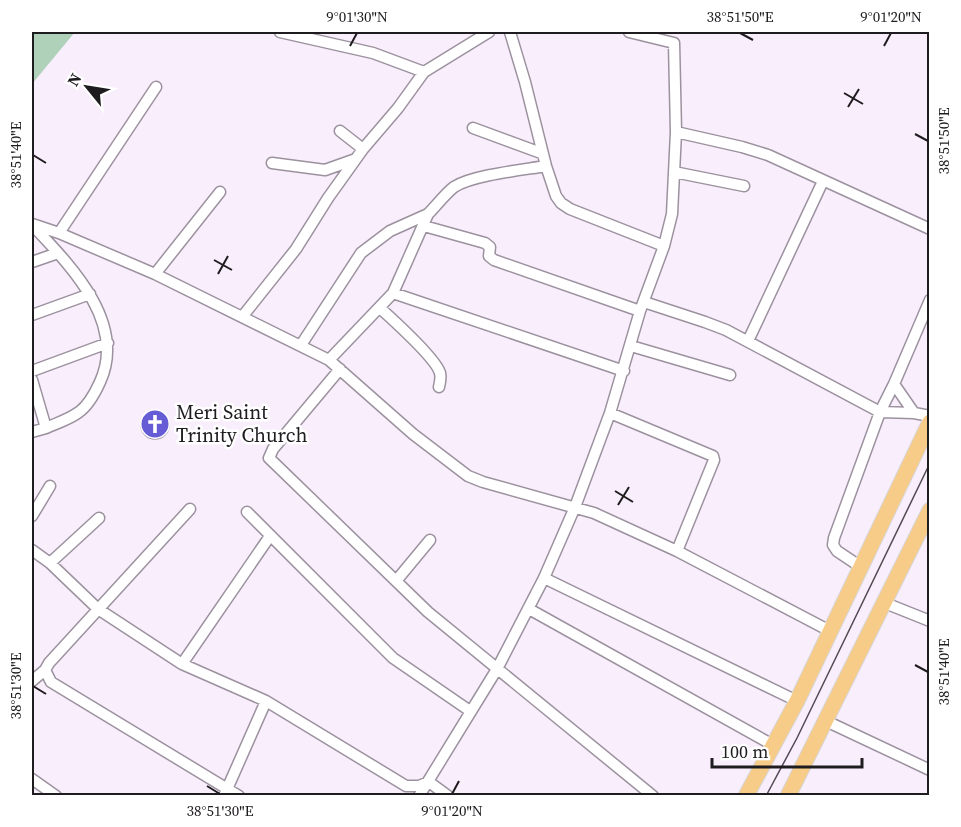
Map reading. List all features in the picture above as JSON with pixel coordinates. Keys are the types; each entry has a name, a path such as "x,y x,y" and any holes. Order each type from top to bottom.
{"main road":[{"path":"746,795 797,701 930,422"},
{"path":"788,795 930,510"}],"street":[{"path":"280,32 373,53 424,72"},
{"path":"242,317 296,249 359,154 398,108 424,72 489,32"},
{"path":"510,32 525,82 541,153 556,196 561,203 570,209 664,246"},
{"path":"629,32 674,44"},
{"path":"419,795 497,669 529,609 575,507 610,413 642,306 664,246 672,214 676,132 674,32"},
{"path":"59,233 156,87"},
{"path":"473,128 541,153"},
{"path":"340,132 359,154"},
{"path":"676,132 768,155 930,229"},
{"path":"272,163 325,170 359,154"},
{"path":"301,345 362,254 390,231 428,214 461,184 504,172 546,166"},
{"path":"674,172 744,186"},
{"path":"748,341 823,181"},
{"path":"156,274 220,192"},
{"path":"329,360 393,292 428,214"},
{"path":"32,225 59,233 156,274 329,360 413,434 468,476 594,513 678,551 830,631"},
{"path":"32,225 58,253 90,294 108,343 107,364 87,404 76,414 32,432"},
{"path":"424,226 485,243 490,247 489,256 494,260 642,306 705,321 748,341 880,412 930,416"},
{"path":"32,262 58,253"},
{"path":"393,292 624,371"},
{"path":"32,315 90,294"},
{"path":"861,567 837,551 833,545 880,412 929,304"},
{"path":"380,308 405,331 435,365 440,374 440,387"},
{"path":"32,371 108,343"},
{"path":"631,346 730,375"},
{"path":"340,369 278,443 269,458 428,612 653,795"},
{"path":"32,380 46,428"},
{"path":"894,384 914,413"},
{"path":"610,413 713,456 714,460 678,551"},
{"path":"32,516 50,486"},
{"path":"32,681 45,670 190,509"},
{"path":"247,512 393,658 470,711"},
{"path":"50,563 99,518"},
{"path":"182,664 270,536"},
{"path":"396,582 430,540"},
{"path":"32,550 50,563 98,609 182,664 266,701 406,786 419,786 429,782"},
{"path":"544,578 797,701"},
{"path":"885,603 930,621"},
{"path":"529,609 773,746"},
{"path":"45,670 51,682 225,792 239,795"},
{"path":"225,792 266,701"},
{"path":"826,721 930,770"},
{"path":"32,779 56,795"},
{"path":"429,782 448,795"}],"green space":[{"path":"32,32 75,32 32,84"}],"building":[{"name":"Meri Saint Trinity Church","path":"155,411 165,415 169,425 165,435 155,439 145,435 141,425 145,415"}],"tram line":[{"path":"766,796 797,738 930,463"}],"place":[{"name":"Meri Saint Trinity Church","path":"155,424"}]}
